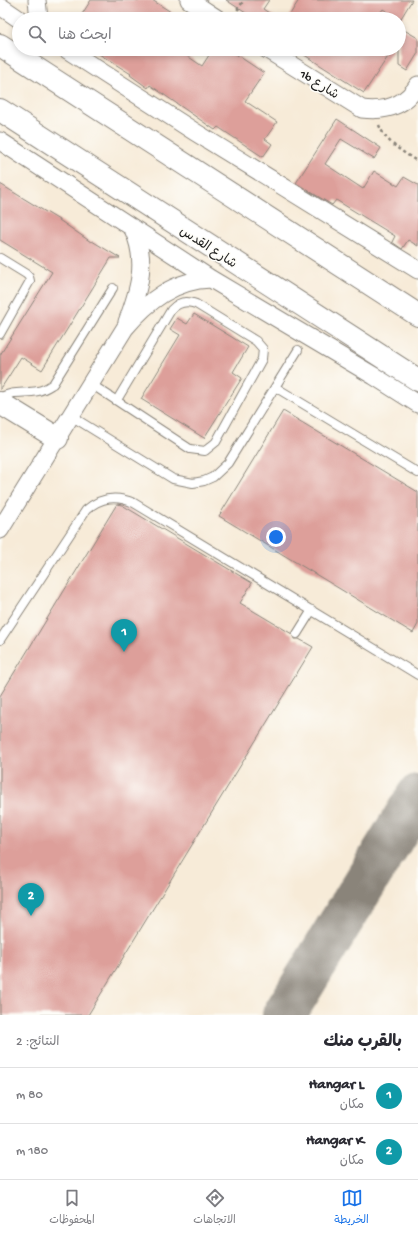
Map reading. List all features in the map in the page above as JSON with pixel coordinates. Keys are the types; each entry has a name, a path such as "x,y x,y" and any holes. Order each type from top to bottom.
{"main road":[{"path":"0,44 12,52"},
{"path":"19,56 418,314"},
{"name":"شارع القدس","path":"0,110 418,380"},
{"path":"0,403 57,438"}],"street":[{"path":"37,0 38,12"},
{"path":"189,0 207,12"},
{"path":"0,6 12,14"},
{"path":"77,56 195,132 418,270"},
{"name":"1b شارع","path":"277,56 355,105 376,111"},
{"path":"376,111 390,108 399,104 418,85"},
{"path":"0,141 210,279 374,376 418,404"},
{"path":"0,530 125,328 136,298 142,271 141,248 133,229"},
{"path":"125,328 149,304 171,288 190,281 210,279"}],"lane":[{"path":"0,258 29,276 30,281 0,334"},
{"path":"0,398 17,391 37,391 53,384 114,288"},
{"path":"91,384 190,449 205,451 216,442 262,359 263,349 256,341 196,304 182,302 171,310 117,400"},
{"path":"71,416 173,479 193,483 213,477 228,463 298,350"},
{"path":"275,386 418,473"},
{"path":"0,640 86,510 94,503 114,497 125,499 134,503 418,675"},
{"path":"297,634 312,610"}],"path":[{"path":"236,12 244,0"},
{"path":"376,111 379,125 384,137 395,147 418,162"}],"building":[{"path":"91,0 152,0 171,12 83,12"},
{"path":"226,0 269,0 263,9 268,12 244,12"},
{"path":"299,0 412,0 405,12 388,12 383,9 381,12 291,12"},
{"path":"406,31 418,38 418,53 407,71 399,66 399,56 406,56"},
{"path":"102,56 187,56 202,66 208,56 238,56 264,73 245,101 277,122 265,139 272,144 263,157 218,127 215,130 150,85 148,88 130,75 131,74"},
{"path":"306,56 388,56 364,93"},
{"path":"337,119 381,148 374,159 341,139 325,164 363,189 374,171 398,186 404,177 418,185 418,246 408,240 402,249 392,242 395,236 336,200 332,205 296,183"},
{"path":"0,184 59,220 91,242 92,241 120,258 111,258 42,370 21,357 0,390 0,355 52,272 0,240"},
{"path":"194,314 248,347 233,372 242,378 204,438 141,399 180,335 170,329 177,318 187,324"},
{"path":"283,411 418,492 418,624 413,633 219,516"},
{"path":"117,504 122,505 252,583 240,603 292,634 294,639 299,639 313,647 88,1015 0,1015 0,696"}],"taxiway":[{"path":"284,1015 418,796"}],"place":[{"name":"Hangar L","path":"124,652"},
{"name":"Hangar K","path":"31,916"}]}
